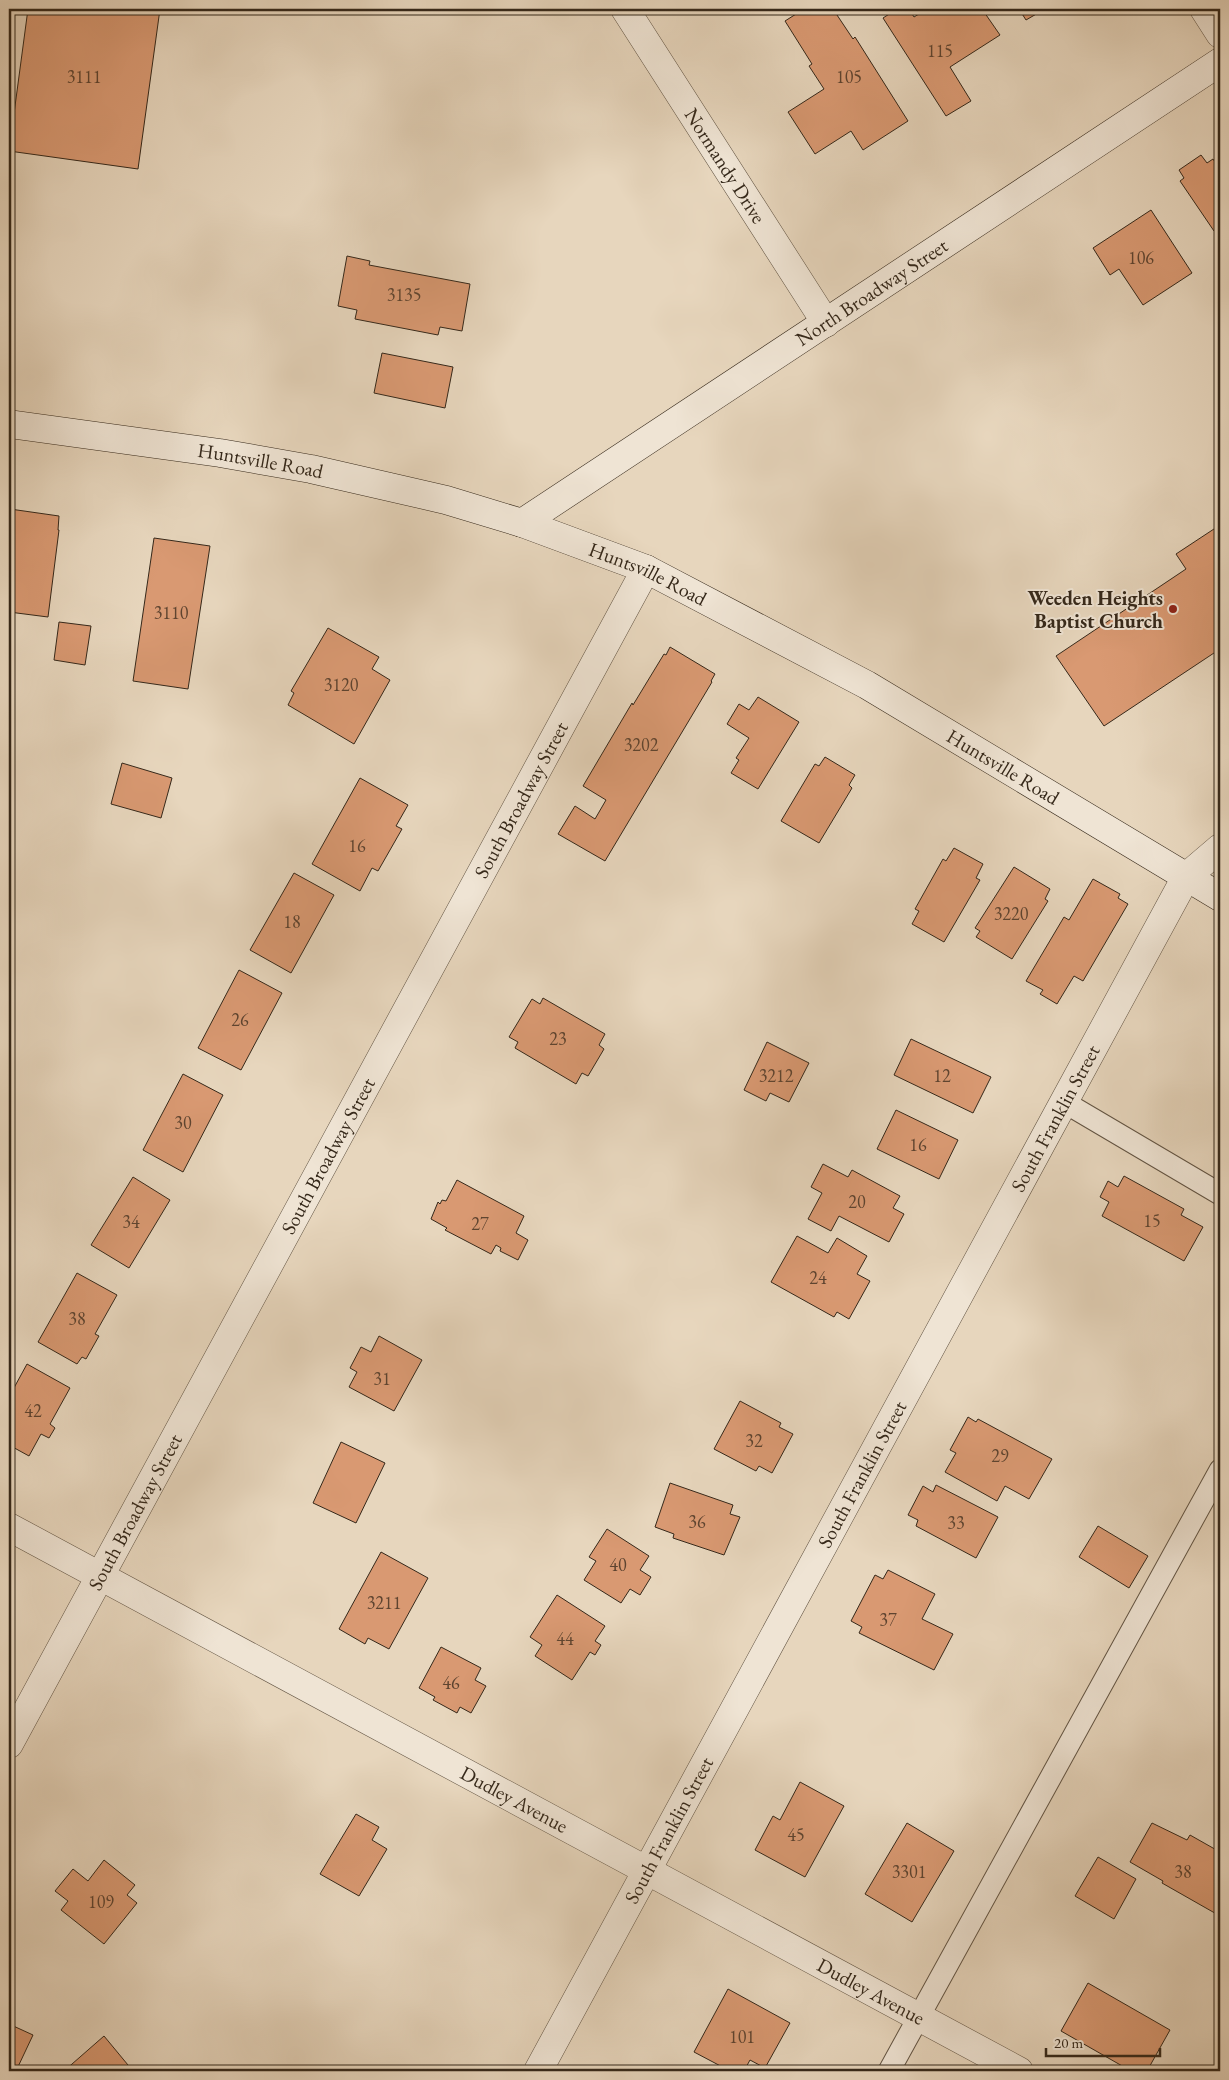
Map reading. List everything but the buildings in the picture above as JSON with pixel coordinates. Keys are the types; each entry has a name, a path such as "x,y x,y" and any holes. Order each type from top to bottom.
{"street":[{"name":"Normandy Drive","path":"625,9 826,323"},
{"path":"1204,9 1220,34"},
{"name":"North Broadway Street","path":"522,523 1220,62"},
{"name":"Huntsville Road","path":"9,424 220,453 311,469 446,500 522,523 646,569 867,685 1220,898"},
{"name":"South Broadway Street","path":"9,1744 646,569"},
{"path":"1186,877 1220,848"},
{"name":"South Franklin Street","path":"538,2071 1186,877"},
{"name":"Dudley Avenue","path":"9,1526 1019,2071"}],"lane":[{"path":"1064,1102 1220,1194"},
{"path":"889,2071 1220,1470"}],"place":[{"name":"Weeden Heights Baptist Church","path":"1173,609"}]}
